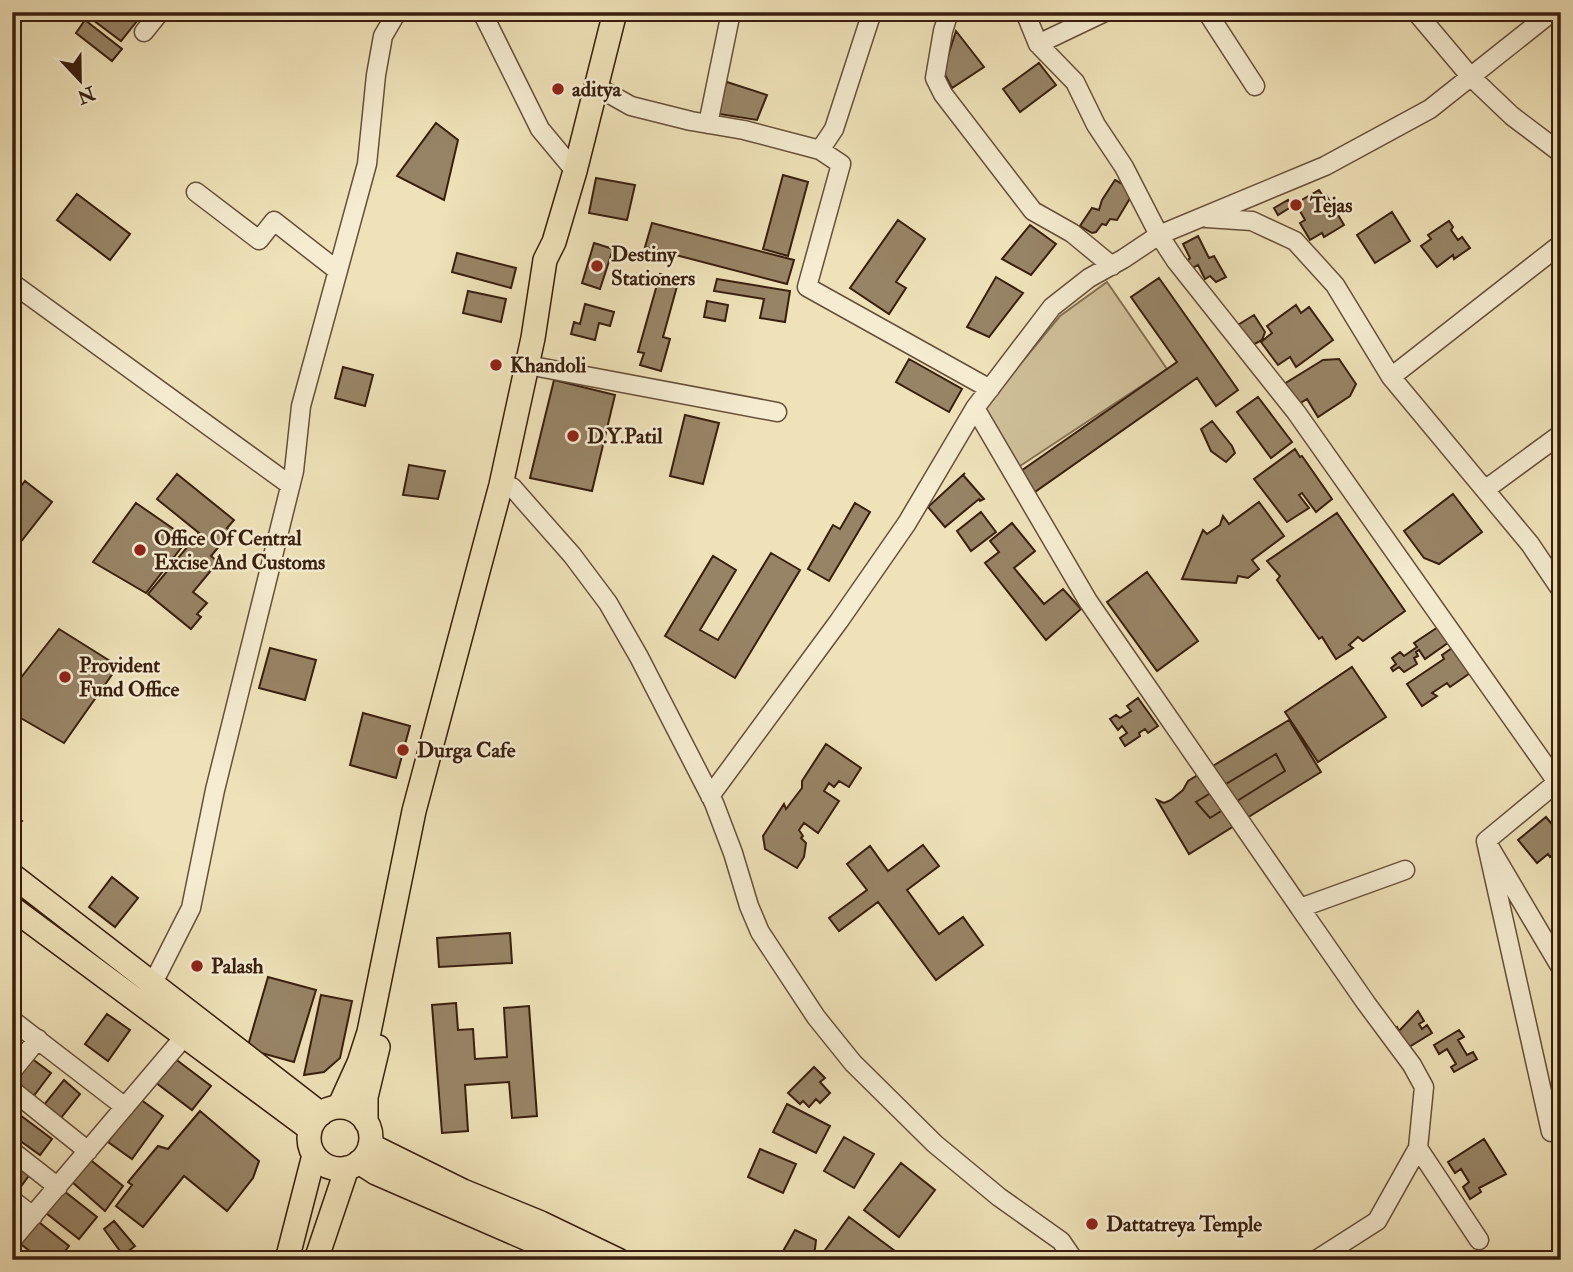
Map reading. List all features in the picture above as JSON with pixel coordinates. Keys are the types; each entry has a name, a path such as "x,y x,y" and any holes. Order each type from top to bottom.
{"main road":[{"path":"366,1122 366,1097 426,818 486,579 506,486 545,260 554,242 575,171 615,12"},
{"path":"554,242 560,247 562,255 538,367 522,433 414,811 369,1032 359,1063 323,1116 309,1144 323,1163 334,1168 359,1158 463,1191 541,1223 618,1260"},
{"path":"12,875 323,1116"},
{"path":"12,908 184,1037 323,1116 350,1108 359,1113 370,1132 316,1260"},
{"path":"287,1260 314,1154"},
{"path":"359,1158 376,1173 576,1260"}],"street":[{"path":"144,32 160,12"},
{"path":"152,985 191,908 215,790 290,485 301,406 367,164 376,75 383,36 397,12"},
{"path":"482,12 540,129 575,171"},
{"path":"708,124 731,12"},
{"path":"820,149 834,129 872,12"},
{"path":"949,12 935,78 943,94 1033,211 1072,233 1112,266"},
{"path":"1025,12 1038,44 1075,82 1096,125 1124,167 1159,235 1176,261 1296,412 1559,781 1486,841"},
{"path":"1038,44 1105,12"},
{"path":"1208,12 1255,86"},
{"path":"1416,12 1470,76 1512,116 1561,153"},
{"path":"710,796 839,621 894,542 975,408 1052,307 1089,278 1159,235 1325,166 1430,109 1552,12"},
{"path":"597,87 631,106 820,149 841,164 807,287 990,389"},
{"path":"196,192 259,240 274,221 338,271"},
{"path":"1203,218 1252,221 1295,242 1335,285 1391,377 1531,544 1561,590"},
{"path":"1391,377 1561,244"},
{"path":"12,283 290,485"},
{"path":"538,367 777,412"},
{"path":"975,408 1088,601 1366,1003 1412,1065 1424,1087 1418,1148 1377,1221 1316,1260"},
{"path":"1486,489 1561,434"},
{"path":"506,486 572,555 608,604 639,657 710,796 733,853 748,906 761,932 816,1017 847,1056 935,1144 999,1197 1061,1241 1074,1260"},
{"path":"1486,841 1561,968"},
{"path":"1486,841 1551,1132 1561,1127"},
{"path":"1300,908 1405,870"},
{"path":"12,1020 125,1107"},
{"path":"12,1240 184,1037"},
{"path":"12,1071 38,1039"},
{"path":"12,1090 89,1151"},
{"path":"1418,1148 1479,1240"},
{"path":"12,1151 58,1187"},
{"path":"12,1200 33,1216"}],"shaded area":[{"path":"1107,282 1167,369 1017,468 979,414 1060,316"}],"building":[{"path":"98,12 125,12 137,21 121,41 93,20"},
{"path":"85,20 122,49 112,61 76,33"},
{"path":"956,31 984,67 952,88 943,71"},
{"path":"1039,63 1056,85 1020,112 1003,89"},
{"path":"727,82 767,95 757,120 713,113"},
{"path":"436,123 458,140 444,200 397,176"},
{"path":"783,175 808,182 788,256 763,249"},
{"path":"596,178 635,185 627,220 589,213"},
{"path":"1115,180 1128,187 1132,195 1117,220 1110,219 1106,225 1102,224 1092,233 1080,226 1092,208 1099,210"},
{"path":"1319,190 1323,196 1326,195 1344,225 1324,237 1322,233 1310,240 1300,223 1305,220 1296,204 1278,215 1274,208 1288,200 1291,206"},
{"path":"77,194 130,234 110,260 57,220"},
{"path":"1392,212 1410,241 1375,263 1357,235"},
{"path":"898,220 925,239 896,282 906,288 889,314 850,288"},
{"path":"1449,221 1458,240 1462,237 1470,248 1454,259 1453,255 1437,267 1421,246 1431,239 1428,235"},
{"path":"652,223 794,260 787,284 645,247"},
{"path":"1030,225 1056,244 1031,275 1002,259"},
{"path":"1198,236 1209,258 1214,256 1226,277 1216,282 1210,276 1205,279 1198,265 1191,269 1187,261 1190,258 1183,244"},
{"name":"Destiny Stationers","path":"594,243 613,249 600,289 582,283"},
{"path":"457,253 516,268 511,288 452,272"},
{"path":"660,274 679,279 663,337 670,339 661,371 640,365 644,353 638,352"},
{"path":"996,277 1023,293 989,337 967,327"},
{"path":"1159,278 1238,390 1216,406 1197,378 1032,494 1018,473 1177,362 1131,297"},
{"path":"717,279 790,291 785,322 760,318 764,299 714,291"},
{"path":"468,291 506,299 501,322 463,313"},
{"path":"707,301 728,305 725,321 704,317"},
{"path":"585,304 614,312 610,326 599,323 595,340 571,334 574,322 580,324"},
{"path":"1296,305 1301,313 1309,307 1333,340 1296,367 1290,357 1278,365 1261,342 1272,333 1267,326"},
{"path":"1254,315 1265,332 1262,340 1249,347 1233,328"},
{"path":"909,359 962,389 949,412 896,382"},
{"path":"1339,359 1356,384 1350,396 1318,417 1307,399 1299,404 1284,384 1323,360"},
{"path":"343,367 373,375 365,406 335,398"},
{"name":"D.Y.Patil","path":"554,380 615,395 592,491 530,478"},
{"path":"1258,397 1292,442 1271,458 1237,412"},
{"path":"685,415 719,423 703,484 670,476"},
{"path":"1212,421 1235,453 1226,462 1211,451 1201,429"},
{"path":"1295,449 1332,499 1316,512 1302,493 1299,495 1309,508 1287,522 1254,479"},
{"path":"409,465 445,471 438,499 403,495"},
{"path":"965,473 963,475 984,499 979,499 945,527 928,507"},
{"path":"177,474 234,520 227,528 231,532 211,556 218,562 193,592 207,603 197,614 201,617 191,629 148,594 199,533 157,499"},
{"path":"25,481 52,502 12,553 12,498"},
{"path":"1453,494 1482,532 1439,564 1424,558 1404,531"},
{"path":"1259,502 1284,536 1252,560 1259,569 1248,578 1238,576 1236,583 1182,579 1203,530 1207,534 1220,525 1223,516 1229,524"},
{"name":"Office Of Central Excise And Customs","path":"136,503 188,539 146,593 93,562"},
{"path":"855,503 870,512 829,581 808,569 833,525 840,529"},
{"path":"981,512 996,532 971,551 957,531"},
{"path":"1337,513 1405,611 1363,641 1358,637 1349,645 1353,648 1336,659 1277,580 1280,576 1267,561"},
{"path":"1012,523 1035,551 1014,568 1044,604 1063,589 1081,609 1046,640 985,563 999,552 990,541"},
{"path":"771,553 800,570 735,678 665,636 713,556 736,570 700,630 718,640"},
{"path":"1147,572 1198,641 1157,671 1107,602"},
{"path":"1441,625 1452,640 1425,659 1419,650 1416,652 1418,656 1414,658 1417,664 1404,672 1399,667 1393,671 1391,668 1396,664 1392,658 1400,652 1404,656 1417,647 1414,643"},
{"name":"Provident Fund Office","path":"59,629 118,666 64,743 12,713 12,689"},
{"path":"1455,646 1473,671 1450,687 1447,683 1432,693 1437,696 1422,706 1407,684 1444,659 1442,655"},
{"path":"270,648 316,660 305,700 259,688"},
{"path":"1352,667 1386,717 1318,762 1285,712"},
{"path":"1138,698 1158,726 1148,733 1145,729 1125,746 1120,738 1127,733 1122,726 1118,730 1110,719 1116,715 1120,718 1131,711 1127,706"},
{"path":"363,713 410,726 396,778 350,765"},
{"path":"1289,720 1321,772 1189,854 1157,800 1164,803 1171,800 1183,790 1188,781"},
{"path":"826,744 861,768 849,787 839,781 834,787 829,783 824,791 839,801 818,833 804,823 799,830 806,843 804,857 797,868 765,849 763,836 784,804 786,809 802,788 802,781"},
{"path":"1276,754 1285,771 1210,818 1196,802"},
{"path":"12,814 22,821 12,835"},
{"path":"1546,817 1561,835 1561,848 1537,863 1518,840"},
{"path":"923,845 939,866 907,890 939,934 963,917 983,945 936,980 878,902 839,931 829,918 867,890 847,864 870,846 888,871"},
{"path":"112,877 138,898 115,927 89,907"},
{"path":"510,933 512,963 439,967 437,938"},
{"path":"268,977 316,990 294,1062 247,1049"},
{"path":"321,995 352,1001 340,1058 324,1072 304,1075"},
{"path":"456,1003 458,1030 473,1029 475,1059 507,1057 504,1008 529,1006 537,1116 512,1118 509,1082 465,1085 468,1131 442,1133 432,1005"},
{"path":"1418,1011 1424,1021 1419,1024 1422,1029 1427,1025 1432,1033 1404,1050 1392,1030 1397,1027 1399,1031"},
{"path":"107,1014 130,1030 108,1061 85,1044"},
{"path":"1459,1030 1464,1037 1458,1040 1467,1055 1473,1052 1477,1059 1454,1072 1451,1067 1456,1064 1447,1049 1439,1054 1434,1045"},
{"path":"31,1058 51,1073 30,1101 12,1083"},
{"path":"174,1058 211,1086 192,1110 155,1082"},
{"path":"814,1067 825,1078 820,1082 830,1093 820,1103 816,1099 809,1107 803,1101 800,1104 788,1093"},
{"path":"64,1080 80,1094 56,1124 40,1110"},
{"path":"140,1099 163,1116 132,1159 108,1142"},
{"path":"787,1104 830,1126 816,1153 773,1132"},
{"path":"12,1109 52,1139 40,1155 12,1135"},
{"path":"200,1111 259,1161 253,1178 227,1211 184,1176 143,1227 116,1206 132,1185 128,1182 158,1146 168,1149"},
{"path":"844,1137 874,1154 854,1188 824,1171"},
{"path":"1484,1139 1506,1174 1479,1188 1481,1192 1470,1199 1463,1187 1469,1182 1461,1169 1455,1173 1448,1162"},
{"path":"760,1149 796,1164 783,1193 748,1177"},
{"path":"12,1155 33,1170 17,1192 12,1189"},
{"path":"88,1158 123,1186 105,1211 71,1181"},
{"path":"901,1163 935,1190 899,1237 864,1210"},
{"path":"64,1191 97,1217 79,1239 46,1213"},
{"path":"849,1217 895,1251 889,1260 818,1260"},
{"path":"35,1219 69,1246 58,1260 41,1260 17,1241"},
{"path":"114,1221 135,1246 123,1255 104,1229"},
{"path":"795,1230 816,1240 809,1260 787,1260 789,1257 782,1253"},
{"path":"1016,1253 1028,1260 1012,1260"}],"place":[{"name":"aditya","path":"558,89"},
{"name":"Tejas","path":"1296,205"},
{"name":"Destiny Stationers","path":"597,266"},
{"name":"Khandoli","path":"496,365"},
{"name":"D.Y.Patil","path":"573,436"},
{"name":"Office Of Central Excise And Customs","path":"140,550"},
{"name":"Provident Fund Office","path":"65,677"},
{"name":"Durga Cafe","path":"403,750"},
{"name":"Palash","path":"197,966"},
{"name":"Dattatreya Temple","path":"1092,1224"}]}
